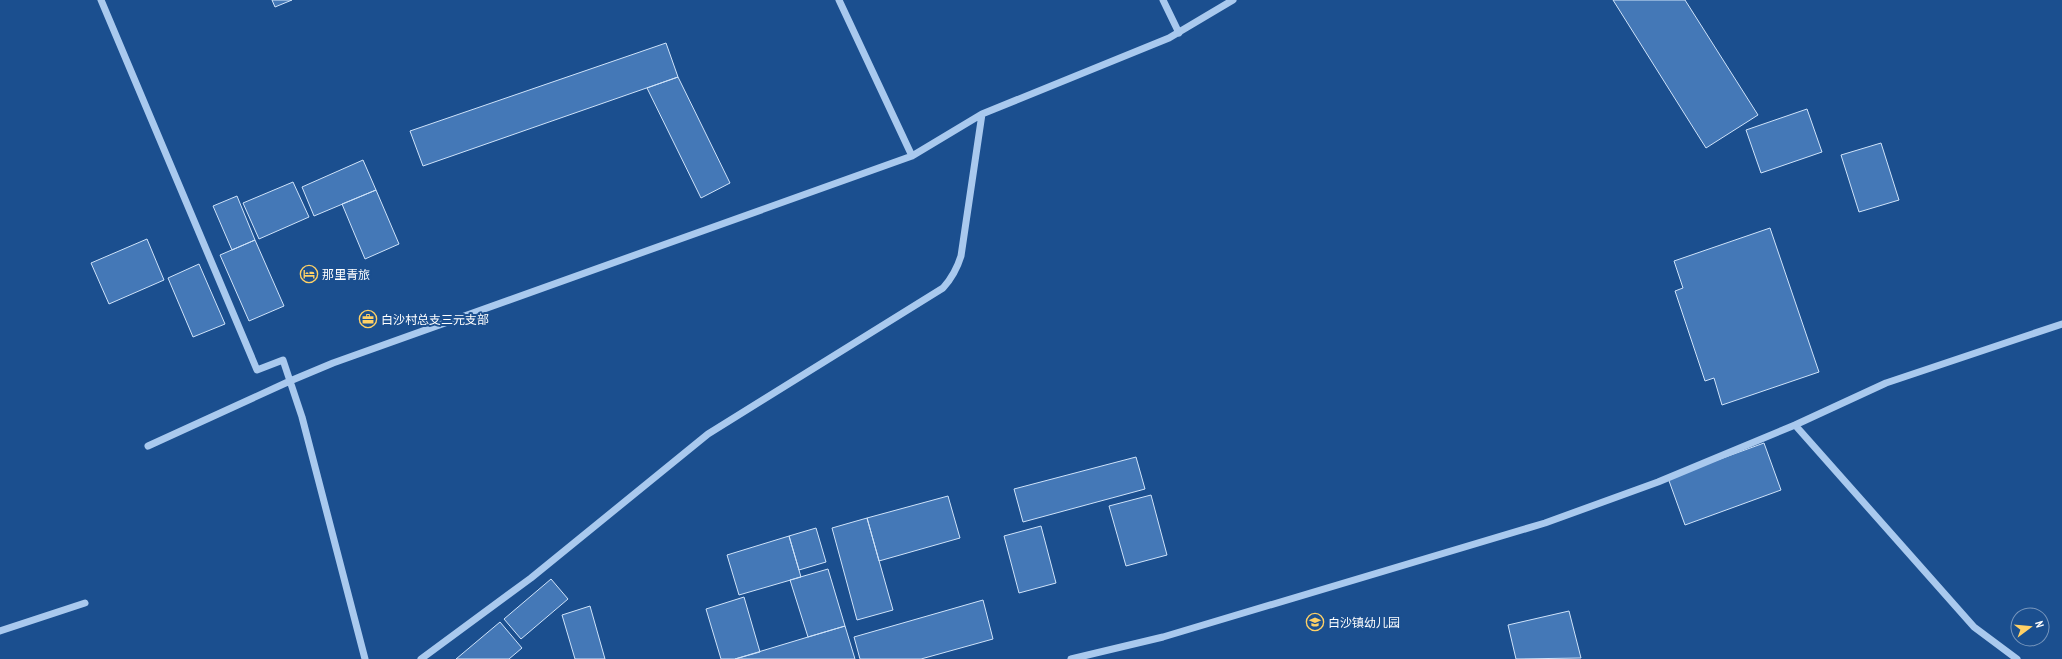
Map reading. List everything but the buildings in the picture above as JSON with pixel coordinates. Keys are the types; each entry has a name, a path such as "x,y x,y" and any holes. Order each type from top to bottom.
{"street":[{"path":"102,0 257,370 283,360 302,417 365,659"},
{"path":"839,0 912,156"},
{"path":"1163,0 1179,33"},
{"path":"148,446 333,363 912,156 982,114 1179,33 1233,0"},
{"path":"421,659 530,578 708,434 942,288 954,274 961,256 982,114"},
{"path":"1070,659 1163,637 1545,523 1658,482 1795,425 1886,383 2062,324"},
{"path":"1795,425 1974,627 2017,659"},
{"path":"0,631 85,603"}],"place":[{"name":"那里青旅","path":"309,274"},
{"name":"白沙村总支三元支部","path":"368,319"},
{"name":"白沙镇幼儿园","path":"1315,622"}]}
